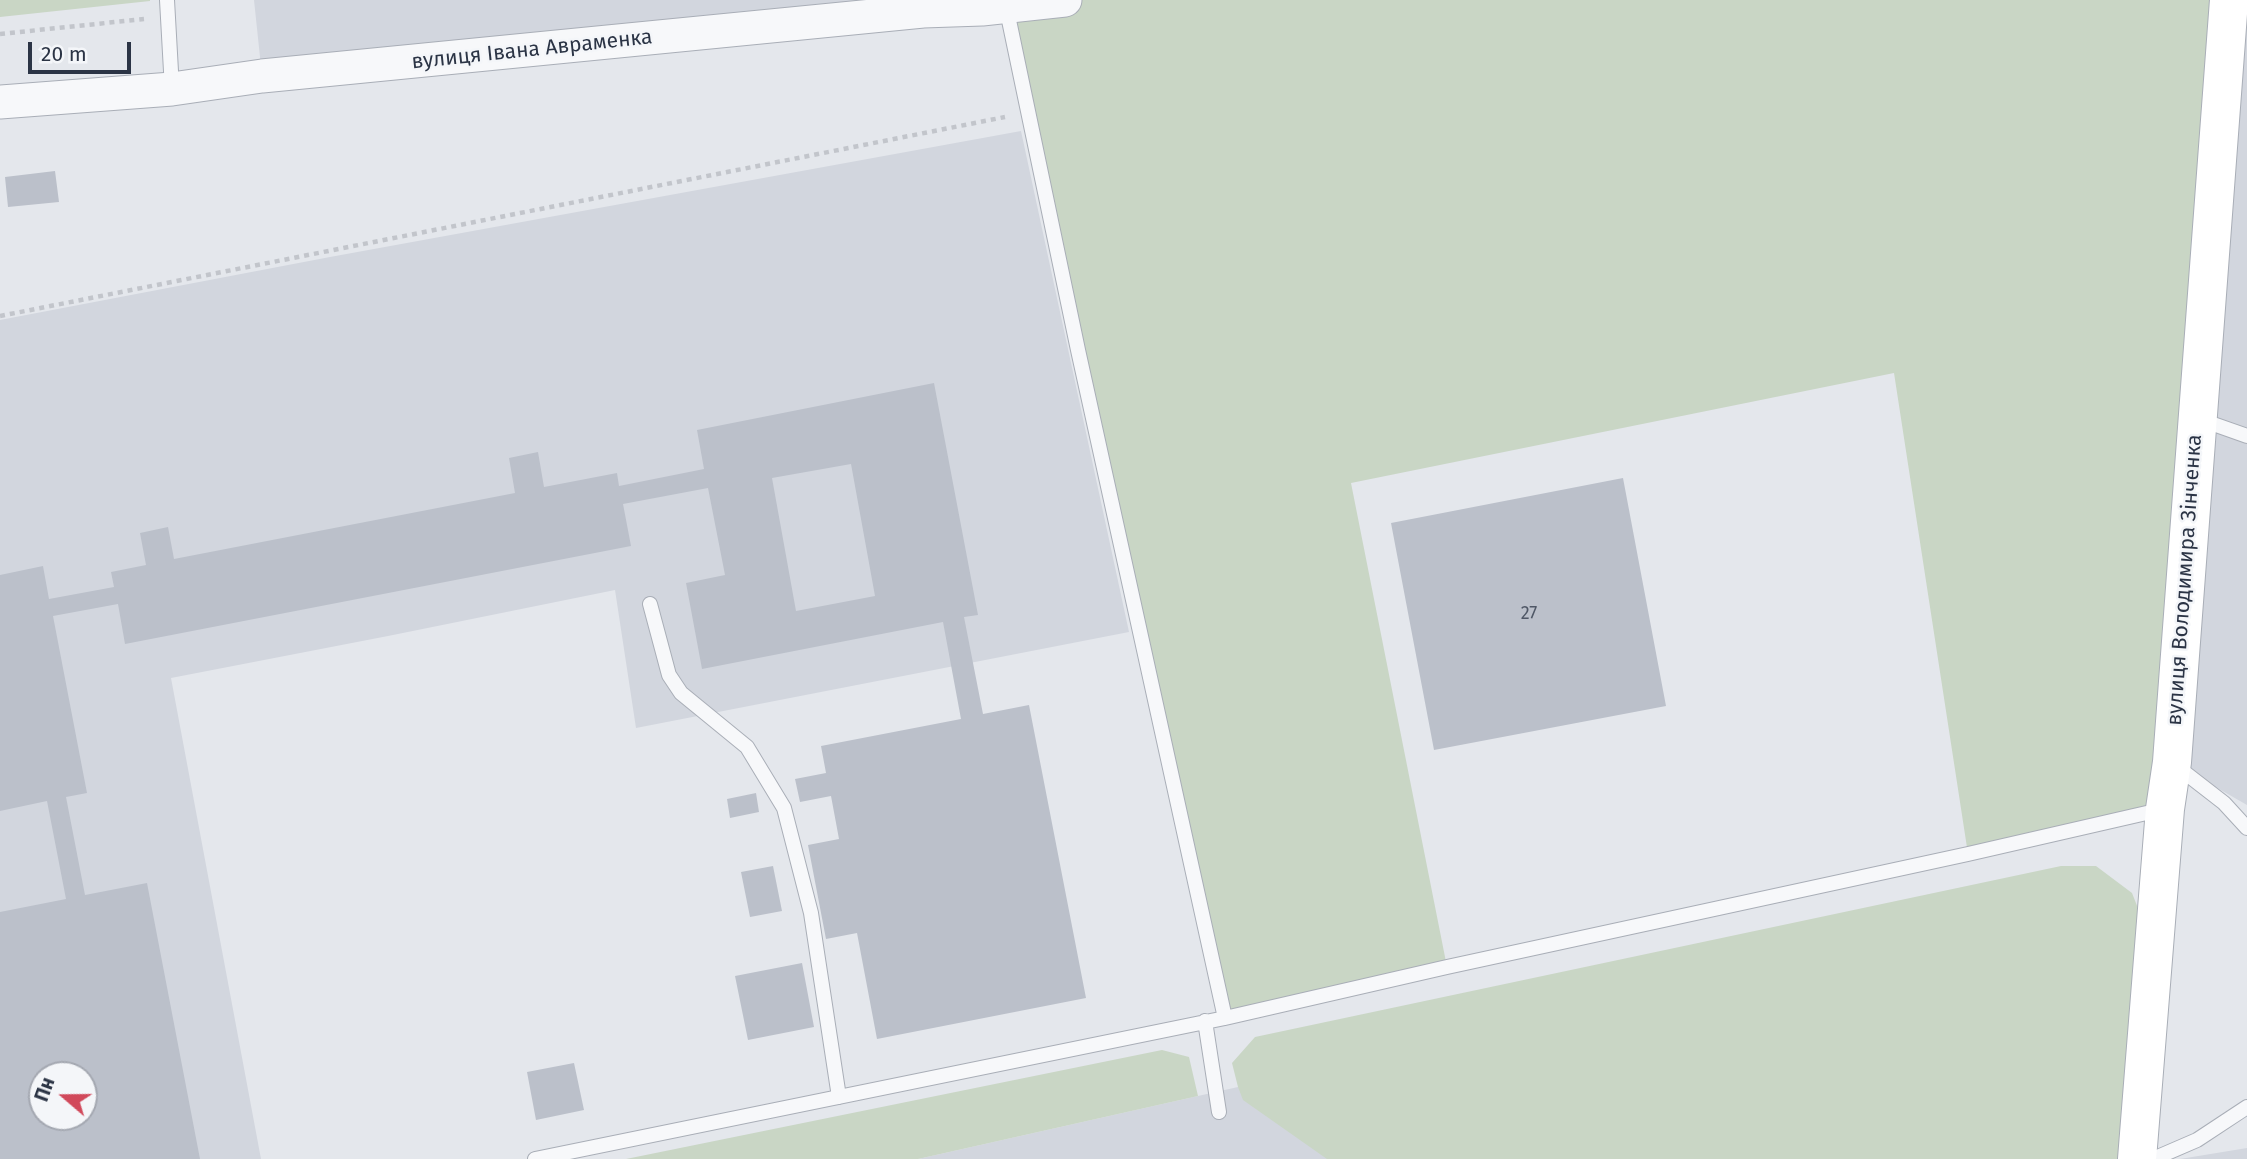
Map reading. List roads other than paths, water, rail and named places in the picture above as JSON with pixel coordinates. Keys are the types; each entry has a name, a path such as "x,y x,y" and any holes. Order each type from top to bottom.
{"main road":[{"name":"вулиця Володимира Зінченка","path":"2137,1159 2165,809 2172,762 2229,0"}],"street":[{"name":"вулиця Івана Авраменка","path":"0,102 172,89 262,76 923,11 982,9 1065,0"}],"lane":[{"path":"167,0 172,89"},
{"path":"1006,6 1142,646 1225,1018"},
{"path":"2198,419 2247,436"},
{"path":"650,604 669,675 681,693 747,747 784,807 811,913 839,1097"},
{"path":"2172,762 2224,803 2247,828"},
{"path":"535,1159 1225,1018 2165,809"},
{"path":"1205,1021 1219,1112"},
{"path":"2153,1159 2197,1140 2247,1107"}]}
